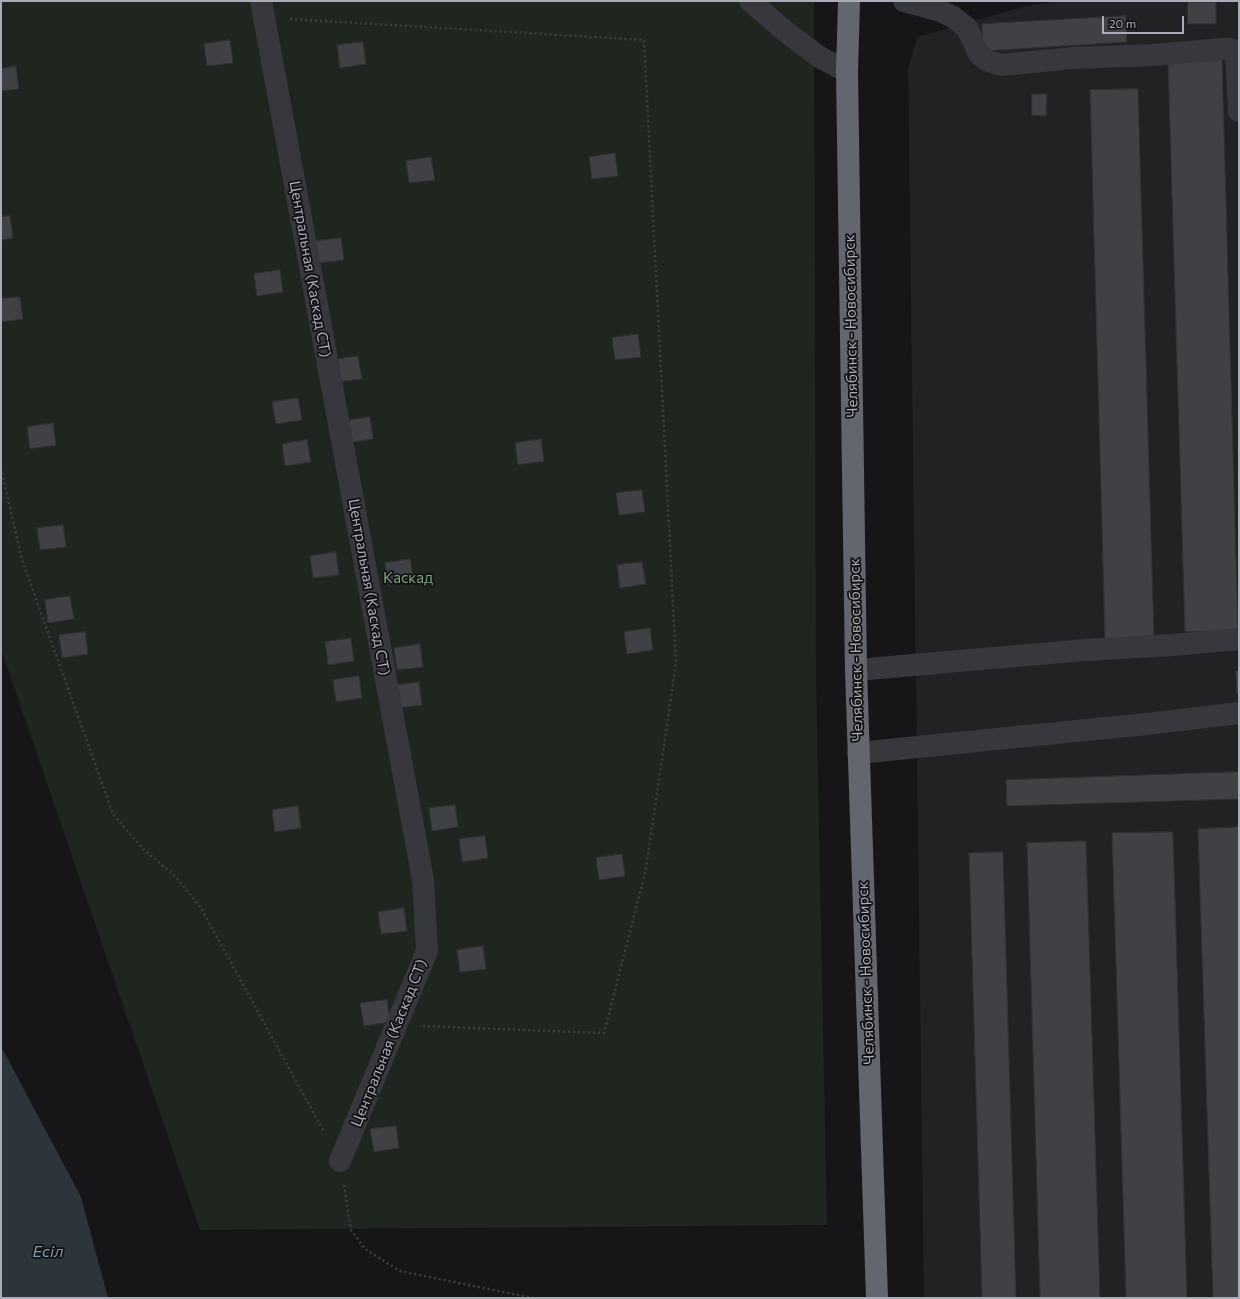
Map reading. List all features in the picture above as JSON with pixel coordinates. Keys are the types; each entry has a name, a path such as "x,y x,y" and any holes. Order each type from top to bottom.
{"highway":[{"name":"Челябинск - Новосибирск","path":"849,1 847,72 856,670 878,1298"}],"street":[{"path":"750,1 785,31 818,56 847,72"},
{"path":"904,1 938,10 953,17 967,28 979,54 988,62 1002,65 1072,58 1153,55 1229,49 1234,51 1236,56 1239,111"},
{"name":"Центральная (Каскад СТ)","path":"262,9 423,880 427,951 340,1161"},
{"path":"856,670 1239,639"},
{"path":"858,753 1156,723 1239,713"}],"path":[{"path":"262,9 644,40 676,663 646,869 604,1033 396,1025"},
{"path":"1,468 22,560 113,814 142,848 176,877 201,908 340,1161 351,1230 365,1249 400,1271 533,1298"}],"shaded area":[{"path":"1057,1 1239,1 1239,1298 924,1298 908,70 917,37 1023,7"}],"green space":[{"name":"Каскад","path":"1,1 814,1 816,677 827,1225 200,1230 1,649"}],"water":[{"name":"Есіл","path":"1,1046 81,1197 108,1298 1,1298"}],"building":[{"path":"1188,2 1216,2 1216,24 1188,24"},
{"path":"1126,16 1127,42 983,51 982,24"},
{"path":"230,40 233,63 207,66 204,44"},
{"path":"363,42 366,64 340,68 337,45"},
{"path":"1222,60 1238,630 1185,632 1168,61"},
{"path":"16,66 19,89 1,91 1,69"},
{"path":"1138,89 1154,638 1105,639 1090,90"},
{"path":"1032,94 1047,94 1046,116 1032,115"},
{"path":"615,153 618,176 592,179 589,157"},
{"path":"431,157 435,180 409,183 406,161"},
{"path":"10,216 13,238 1,240 1,217"},
{"path":"341,238 344,260 318,263 315,241"},
{"path":"280,270 283,292 257,296 254,274"},
{"path":"20,297 23,319 1,322 1,299"},
{"path":"638,334 641,357 615,360 612,338"},
{"path":"358,356 362,379 336,382 332,360"},
{"path":"298,398 302,420 276,424 272,402"},
{"path":"370,417 373,439 348,443 344,421"},
{"path":"53,423 56,445 30,449 27,427"},
{"path":"541,439 544,461 518,465 515,443"},
{"path":"307,440 311,462 285,466 282,444"},
{"path":"642,490 645,512 619,515 616,493"},
{"path":"63,525 66,547 40,550 37,528"},
{"path":"336,552 339,575 313,578 310,556"},
{"path":"410,559 414,581 388,585 385,563"},
{"path":"642,562 646,584 620,588 617,565"},
{"path":"70,596 74,619 48,623 45,600"},
{"path":"650,628 653,650 627,654 624,632"},
{"path":"85,632 88,654 62,658 59,635"},
{"path":"351,638 354,661 328,665 325,642"},
{"path":"420,644 423,667 397,670 394,648"},
{"path":"1236,671 1239,671 1239,693 1237,693"},
{"path":"359,676 362,698 336,702 333,680"},
{"path":"419,682 422,705 396,708 393,686"},
{"path":"1239,772 1239,799 1007,806 1006,780"},
{"path":"455,805 458,827 432,831 429,808"},
{"path":"298,806 301,828 275,832 272,810"},
{"path":"1239,827 1239,1298 1213,1298 1198,829"},
{"path":"1173,832 1187,1298 1126,1298 1112,833"},
{"path":"485,836 488,858 462,862 459,839"},
{"path":"1086,841 1100,1298 1040,1298 1027,843"},
{"path":"1003,852 1016,1298 982,1298 969,853"},
{"path":"622,854 625,876 599,880 596,858"},
{"path":"404,908 407,931 381,934 378,912"},
{"path":"483,946 486,969 460,972 457,950"},
{"path":"387,1000 390,1022 364,1026 360,1003"},
{"path":"396,1126 399,1148 374,1152 370,1129"}]}
